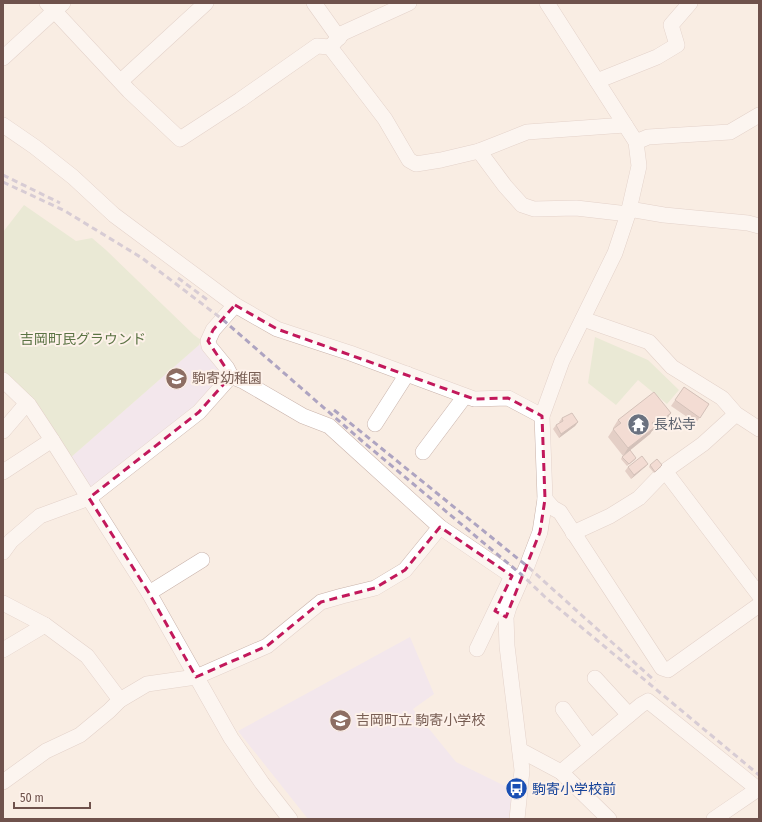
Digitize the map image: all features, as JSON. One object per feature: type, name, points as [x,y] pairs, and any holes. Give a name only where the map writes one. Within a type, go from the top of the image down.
[{"type":"street","points":[[121,81],[206,3]]},
{"type":"street","points":[[314,3],[335,43],[385,119],[409,160],[416,164],[479,151],[527,132],[625,125]]},
{"type":"street","points":[[477,649],[501,614],[509,607],[540,532],[545,499],[542,416],[562,361],[616,253],[629,211],[639,166],[636,142],[547,3]]},
{"type":"street","points":[[597,81],[657,57],[677,45],[671,25],[690,3]]},
{"type":"street","points":[[3,58],[55,6],[129,91],[180,139],[240,100],[317,46],[335,43],[343,33],[404,4]]},
{"type":"street","points":[[636,142],[648,137],[730,132],[759,115]]},
{"type":"street","points":[[3,125],[35,147],[73,177],[114,215],[235,305],[277,329],[350,353],[474,399],[508,398],[542,416]]},
{"type":"street","points":[[479,151],[505,186],[522,205],[534,209],[576,208],[629,211],[748,223],[759,226]]},
{"type":"street","points":[[235,305],[213,330],[208,341],[209,346],[227,368],[231,376],[243,381],[304,416],[329,426],[440,527],[512,576],[501,614],[507,646],[522,770],[517,819]]},
{"type":"street","points":[[582,319],[649,342],[672,368],[722,398],[736,414],[759,429]]},
{"type":"street","points":[[375,424],[407,374]]},
{"type":"street","points":[[3,552],[12,540],[40,516],[89,498],[199,412],[231,376]]},
{"type":"street","points":[[3,380],[27,403],[52,440],[149,593],[240,751],[262,783],[290,819]]},
{"type":"street","points":[[423,452],[465,396]]},
{"type":"street","points":[[3,431],[27,403]]},
{"type":"street","points":[[573,533],[610,516],[640,498],[666,471],[703,444],[736,414]]},
{"type":"street","points":[[3,472],[52,440]]},
{"type":"street","points":[[666,471],[759,596]]},
{"type":"street","points":[[545,499],[553,508],[560,512],[664,669],[668,670],[759,605]]},
{"type":"street","points":[[3,782],[46,751],[80,735],[120,700],[147,684],[196,677],[267,646],[321,602],[375,588],[405,570],[440,527]]},
{"type":"street","points":[[149,593],[202,560]]},
{"type":"street","points":[[3,603],[45,625],[87,656],[120,700]]},
{"type":"street","points":[[3,650],[45,625]]},
{"type":"street","points":[[595,678],[629,715]]},
{"type":"street","points":[[561,772],[648,701],[758,789],[714,819]]},
{"type":"street","points":[[563,709],[590,747]]},
{"type":"street","points":[[520,750],[561,772],[609,819]]},
{"type":"highlighted area","points":[[235,305],[277,329],[474,399],[508,398],[542,416],[545,499],[540,532],[506,617],[495,611],[512,576],[440,527],[405,570],[375,588],[321,602],[267,646],[196,677],[149,593],[89,498],[199,412],[231,376],[208,341],[213,330]]},
{"type":"shaded area","points":[[199,345],[206,348],[224,368],[223,378],[181,420],[93,489],[86,487],[70,458]]},
{"type":"shaded area","name":"吉岡町立 駒寄小学校","points":[[410,637],[434,694],[413,709],[456,762],[513,790],[509,819],[308,819],[238,731]]},
{"type":"green space","name":"吉岡町民グラウンド","points":[[24,205],[76,241],[92,238],[201,340],[199,345],[70,458],[35,404],[3,371],[3,232]]},
{"type":"green space","points":[[595,337],[648,360],[679,390],[667,404],[638,380],[616,405],[588,383]]},
{"type":"building","points":[[684,387],[709,404],[700,418],[675,400]]},
{"type":"building","name":"長松寺","points":[[654,392],[671,413],[656,425],[654,422],[652,423],[655,427],[628,448],[613,429],[621,423],[618,420]]},
{"type":"building","points":[[572,413],[578,422],[561,434],[556,425],[563,421],[562,418]]},
{"type":"building","points":[[630,450],[636,458],[629,464],[622,457]]},
{"type":"building","points":[[642,456],[648,464],[634,475],[628,467]]},
{"type":"building","points":[[657,459],[662,465],[655,472],[650,465]]},
{"type":"railway","points":[[3,175],[60,203]]},
{"type":"railway","points":[[3,182],[65,211],[142,258],[222,319],[362,441],[522,575],[545,597],[759,775]]},
{"type":"railway","points":[[178,278],[209,301]]},
{"type":"railway","points":[[334,410],[527,566],[655,681]]},
{"type":"place","name":"駒寄幼稚園","points":[[176,378]]},
{"type":"place","name":"長松寺","points":[[639,424]]},
{"type":"place","name":"吉岡町立 駒寄小学校","points":[[340,720]]},
{"type":"place","name":"駒寄小学校前","points":[[516,789]]}]
